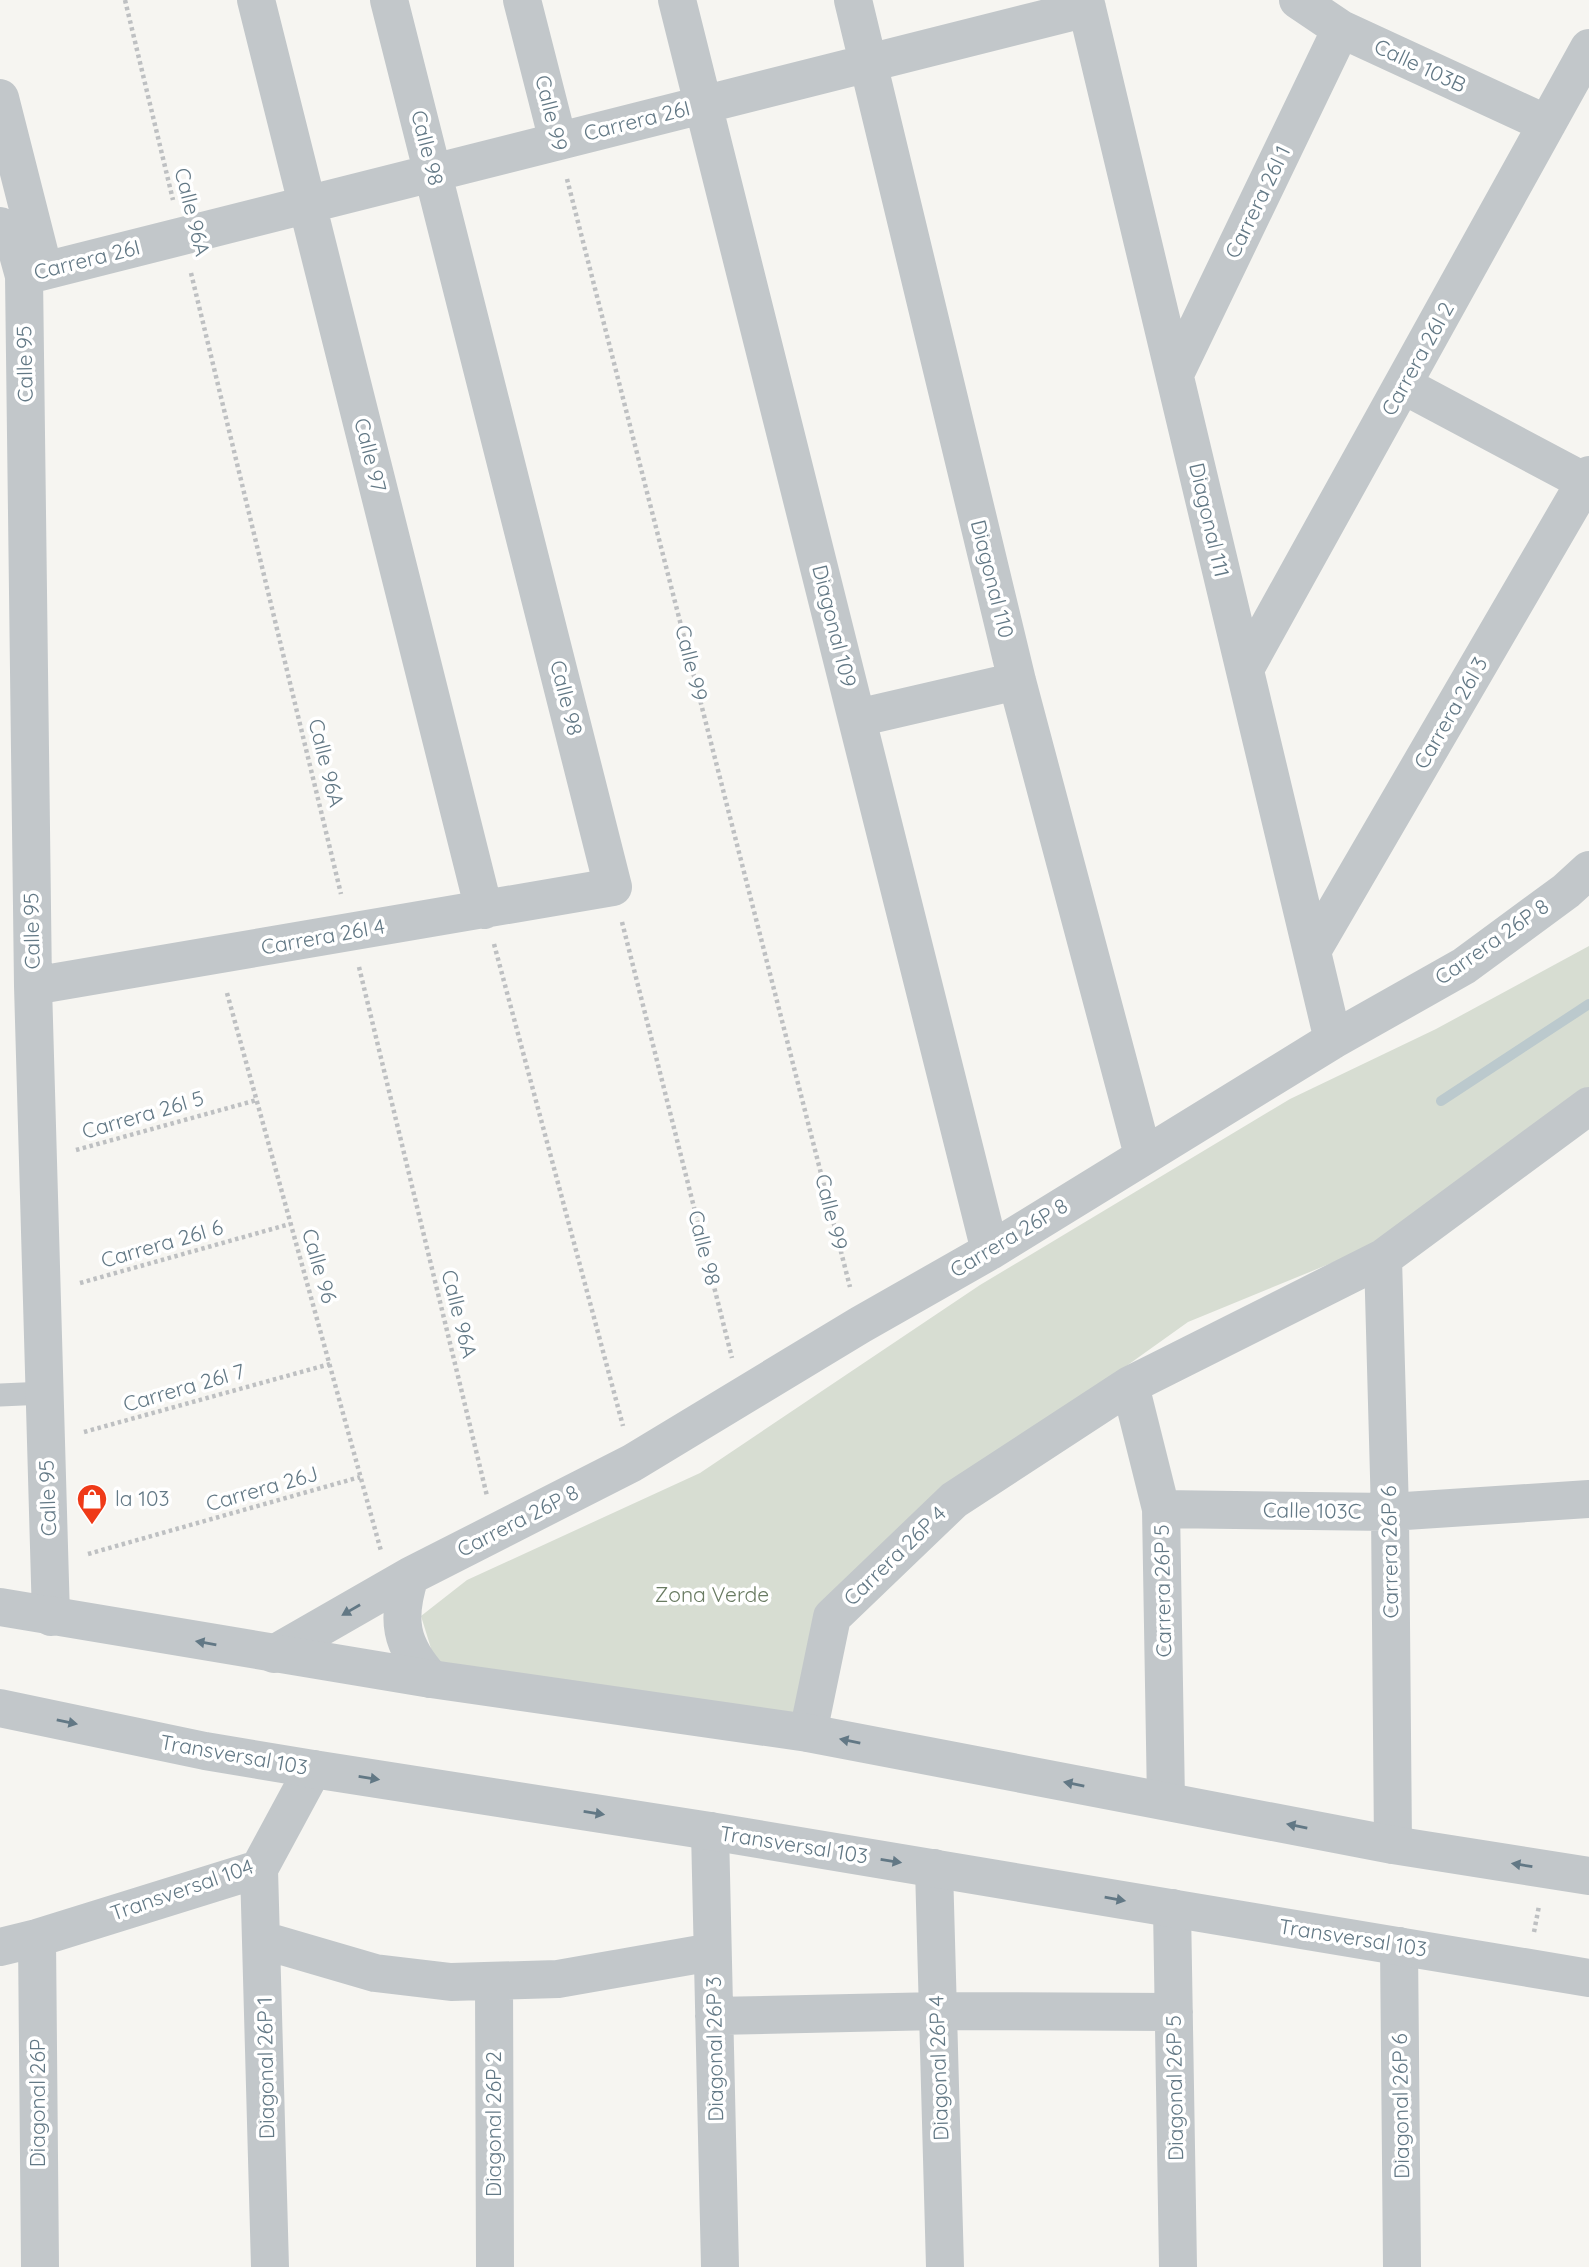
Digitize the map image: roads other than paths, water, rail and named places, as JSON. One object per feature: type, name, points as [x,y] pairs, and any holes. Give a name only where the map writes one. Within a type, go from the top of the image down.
[{"type":"street","name":"Calle 97","points":[[256,0],[484,909]]},
{"type":"street","name":"Calle 98","points":[[390,0],[613,887]]},
{"type":"street","name":"Calle 99","points":[[522,0],[558,141]]},
{"type":"street","name":"Diagonal 109","points":[[677,0],[990,1251]]},
{"type":"street","name":"Diagonal 110","points":[[853,0],[1017,681],[1143,1155]]},
{"type":"street","name":"Calle 103B","points":[[1298,0],[1341,29],[1547,124]]},
{"type":"street","name":"Carrera 26I","points":[[17,256],[182,236],[869,63],[1086,4]]},
{"type":"street","name":"Diagonal 111","points":[[1086,4],[1334,1040]]},
{"type":"street","name":"Carrera 26I 1","points":[[1175,374],[1341,29]]},
{"type":"street","name":"Carrera 26I 2","points":[[1245,669],[1589,48]]},
{"type":"street","name":"Calle 95","points":[[0,98],[17,256],[33,986],[51,1617]]},
{"type":"street","points":[[1403,385],[1588,480]]},
{"type":"street","name":"Carrera 26I 3","points":[[1312,951],[1588,480]]},
{"type":"street","points":[[857,718],[1017,681]]},
{"type":"street","name":"Carrera 26P 8","points":[[274,1654],[401,1581],[632,1462],[860,1325],[990,1251],[1334,1040],[1464,966],[1566,891],[1589,870]]},
{"type":"street","name":"Carrera 26I 4","points":[[33,986],[613,887]]},
{"type":"street","name":"Carrera 26P 4","points":[[808,1733],[832,1618],[954,1500],[1130,1385],[1382,1258],[1589,1106]]},
{"type":"street","name":"Carrera 26P 6","points":[[1382,1258],[1390,1512],[1393,1845]]},
{"type":"street","name":"Carrera 26P 5","points":[[1130,1385],[1161,1509],[1166,1801]]},
{"type":"street","name":"Calle 103C","points":[[1161,1509],[1390,1512],[1589,1499]]},
{"type":"street","points":[[401,1581],[401,1620],[405,1643],[416,1663],[431,1679]]},
{"type":"street","points":[[0,1607],[431,1679],[808,1733],[1393,1845],[1589,1876]]},
{"type":"street","name":"Transversal 103","points":[[0,1708],[205,1751],[710,1831],[1589,1978]]},
{"type":"street","name":"Transversal 104","points":[[0,1947],[259,1869],[313,1769]]},
{"type":"street","name":"Diagonal 26P 3","points":[[710,1831],[720,2267]]},
{"type":"street","name":"Diagonal 26P 4","points":[[934,1868],[945,2267]]},
{"type":"street","name":"Diagonal 26P 1","points":[[259,1869],[270,2267]]},
{"type":"street","name":"Diagonal 26P 5","points":[[1172,1908],[1178,2267]]},
{"type":"street","name":"Diagonal 26P","points":[[37,1938],[40,2267]]},
{"type":"street","points":[[262,1940],[375,1973],[451,1982],[558,1979],[712,1952]]},
{"type":"street","name":"Diagonal 26P 6","points":[[1399,1946],[1402,2267]]},
{"type":"street","name":"Diagonal 26P 2","points":[[494,1981],[495,2267]]},
{"type":"street","points":[[714,2016],[938,2011],[1174,2012]]},
{"type":"lane","points":[[0,1395],[45,1393]]},
{"type":"waterway","points":[[1441,1101],[1589,1004]]},
{"type":"place","name":"la 103","points":[[92,1526]]},
{"type":"park label","name":"Zona Verde","points":[[712,1595]]}]
